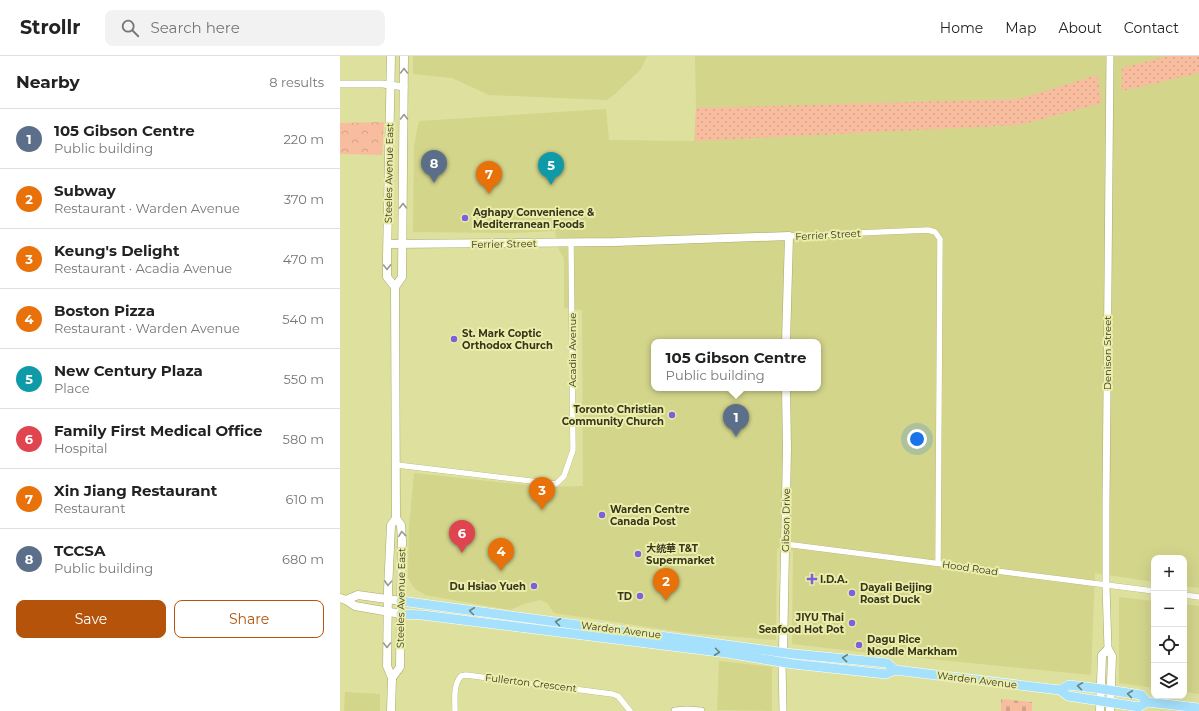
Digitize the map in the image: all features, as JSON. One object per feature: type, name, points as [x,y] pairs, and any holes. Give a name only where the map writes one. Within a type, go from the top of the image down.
[{"type":"main road","name":"Steeles Avenue East","points":[[391,56],[387,277],[395,287]]},
{"type":"main road","name":"Steeles Avenue East","points":[[391,711],[392,678],[387,666],[387,612],[391,525],[396,518],[397,465],[394,333],[395,287],[402,277],[404,56]]},
{"type":"main road","name":"Ferrier Street","points":[[388,244],[685,241],[788,236]]},
{"type":"main road","points":[[786,339],[788,236]]},
{"type":"main road","name":"Gibson Drive","points":[[783,656],[787,448],[786,391]]},
{"type":"main road","name":"Steeles Avenue East","points":[[392,678],[400,667],[402,541],[401,525],[396,518]]},
{"type":"main road","name":"Warden Avenue","points":[[343,599],[358,595],[685,638],[783,656],[793,664],[886,674],[895,670],[1060,690],[1068,696],[1101,701],[1110,707],[1139,707],[1147,702],[1199,708]]},
{"type":"main road","name":"Warden Avenue","points":[[343,599],[355,606],[401,614],[428,616],[678,647],[783,656]]},
{"type":"main road","points":[[678,647],[685,638]]},
{"type":"main road","name":"Denison Street","points":[[1100,711],[1101,701],[1106,690],[1112,656],[1108,649]]},
{"type":"main road","name":"Warden Avenue","points":[[1060,690],[1069,685],[1106,690],[1141,695],[1147,702]]},
{"type":"main road","name":"Denison Street","points":[[1106,690],[1110,707]]},
{"type":"street","name":"Denison Street","points":[[1108,649],[1106,586],[1110,56]]},
{"type":"street","points":[[340,84],[391,85],[404,87]]},
{"type":"street","name":"Ferrier Street","points":[[788,236],[928,230],[935,232],[940,239],[940,512],[938,563]]},
{"type":"street","name":"Acadia Avenue","points":[[397,465],[556,484],[564,476],[573,450],[571,243]]},
{"type":"street","name":"Hood Road","points":[[785,544],[1151,592]]},
{"type":"street","points":[[1187,595],[1199,597]]},
{"type":"street","points":[[783,656],[783,711]]},
{"type":"street","name":"Fullerton Crescent","points":[[454,711],[458,679],[461,676],[466,675],[612,694],[618,696],[630,711]]},
{"type":"street","points":[[675,711],[701,711]]},
{"type":"shaded area","points":[[413,56],[647,56],[641,69],[607,100],[489,95],[452,78],[413,74]]},
{"type":"shaded area","points":[[695,56],[1199,56],[1199,588],[1187,586],[1187,555],[1151,555],[1151,582],[1095,573],[1091,675],[792,644],[793,551],[777,548],[776,640],[688,633],[554,613],[547,603],[540,600],[524,604],[510,610],[425,595],[414,588],[408,578],[409,527],[414,473],[546,487],[583,486],[582,310],[564,308],[564,258],[559,250],[555,231],[513,233],[413,232],[414,145],[419,121],[606,109],[609,140],[694,141],[696,108]]},
{"type":"shaded area","points":[[1119,597],[1151,601],[1151,688],[1119,683]]},
{"type":"shaded area","points":[[1187,604],[1199,606],[1199,694],[1187,692]]},
{"type":"shaded area","points":[[719,661],[772,667],[772,711],[717,710]]},
{"type":"shaded area","points":[[345,692],[380,694],[380,711],[344,711]]},
{"type":"green space","points":[[1167,56],[1199,56],[1199,73],[1122,91],[1122,68]]},
{"type":"green space","points":[[1097,75],[1102,103],[1020,125],[695,141],[696,108],[1019,99]]},
{"type":"green space","points":[[384,122],[382,155],[340,154],[340,123]]},
{"type":"green space","points":[[1001,699],[1032,702],[1032,711],[1001,711]]},
{"type":"place","name":"TCCSA","points":[[434,183]]},
{"type":"place","name":"New Century Plaza","points":[[551,185]]},
{"type":"place","name":"Xin Jiang Restaurant","points":[[489,194]]},
{"type":"place","name":"Aghapy Convenience & Mediterranean Foods","points":[[465,218]]},
{"type":"place","name":"St. Mark Coptic Orthodox Church","points":[[454,339]]},
{"type":"place","name":"Toronto Christian Community Church","points":[[672,415]]},
{"type":"place","name":"105 Gibson Centre","points":[[736,437]]},
{"type":"place","name":"Keung's Delight","points":[[542,510]]},
{"type":"place","name":"Warden Centre Canada Post","points":[[602,515]]},
{"type":"place","name":"Family First Medical Office","points":[[462,553]]},
{"type":"place","name":"大統華 T&T Supermarket","points":[[638,554]]},
{"type":"place","name":"Boston Pizza","points":[[501,571]]},
{"type":"place","name":"I.D.A.","points":[[812,579]]},
{"type":"place","name":"Du Hsiao Yueh","points":[[534,586]]},
{"type":"place","name":"Dayali Beijing Roast Duck","points":[[852,593]]},
{"type":"place","name":"TD","points":[[640,596]]},
{"type":"place","name":"Subway","points":[[666,601]]},
{"type":"place","name":"JIYU Thai Seafood Hot Pot","points":[[852,623]]},
{"type":"place","name":"Dagu Rice Noodle Markham","points":[[859,645]]}]
